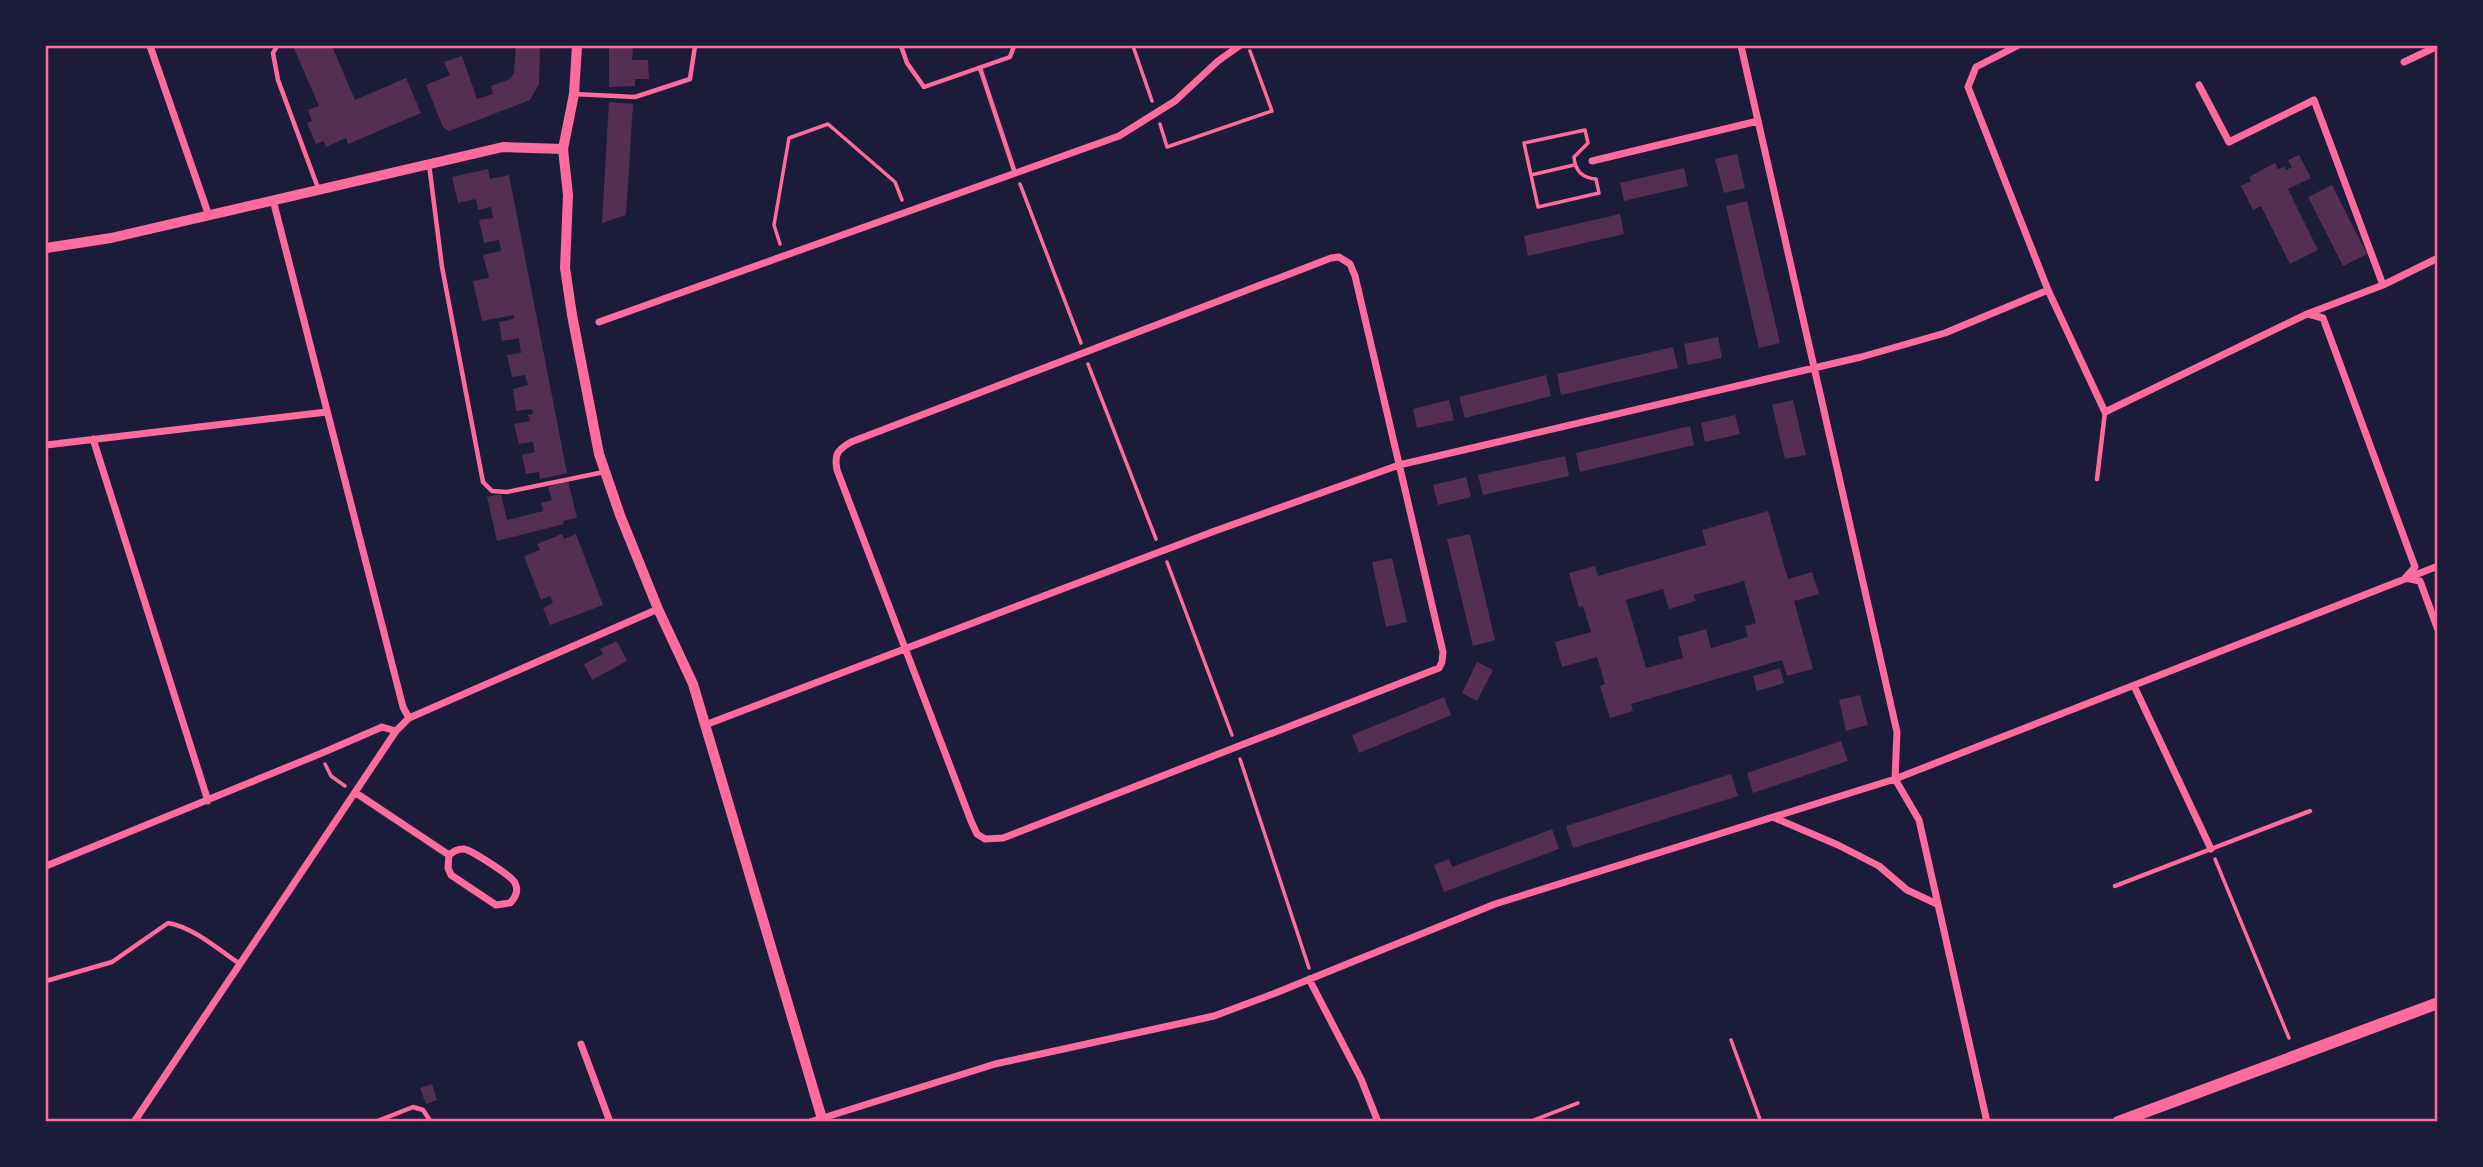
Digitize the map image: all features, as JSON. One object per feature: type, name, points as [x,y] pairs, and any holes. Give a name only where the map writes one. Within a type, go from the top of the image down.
[{"type":"main road","points":[[2118,1122],[2438,1003]]},
{"type":"street","points":[[150,46],[209,216]]},
{"type":"street","points":[[577,46],[574,94],[563,149],[568,195],[565,268],[572,316],[604,472],[658,609],[693,684],[818,1120],[995,1064],[1214,1016],[1495,904],[1895,779],[2438,566]]},
{"type":"street","points":[[598,322],[1119,136],[1156,114],[1239,46]]},
{"type":"street","points":[[1741,46],[1897,732],[1895,779],[1919,820],[1987,1122]]},
{"type":"street","points":[[2017,46],[1976,67],[1968,87],[2048,290],[2105,412],[2307,314],[2383,285],[2438,258]]},
{"type":"street","points":[[2404,62],[2438,46]]},
{"type":"street","points":[[2199,85],[2229,142],[2314,100],[2383,285]]},
{"type":"street","points":[[1592,161],[1758,121]]},
{"type":"street","points":[[46,247],[111,238],[503,147],[563,149]]},
{"type":"street","points":[[273,200],[408,718]]},
{"type":"street","points":[[1331,258],[1345,259],[1355,276],[1399,465],[1443,652],[1438,668],[1431,673],[1003,838],[985,839],[977,834],[971,821],[836,470],[834,458],[839,449],[851,442],[1331,258]]},
{"type":"street","points":[[705,725],[1161,551],[1399,465],[1861,357],[1945,332],[2048,290]]},
{"type":"street","points":[[2307,314],[2323,318],[2415,567],[2405,578]]},
{"type":"street","points":[[46,445],[327,412]]},
{"type":"street","points":[[93,439],[208,801]]},
{"type":"street","points":[[2405,578],[2420,581],[2438,630]]},
{"type":"street","points":[[134,1122],[396,731],[408,718],[658,609]]},
{"type":"street","points":[[2134,686],[2211,849]]},
{"type":"street","points":[[46,866],[382,727],[396,731]]},
{"type":"street","points":[[356,793],[449,855]]},
{"type":"street","points":[[1775,818],[1879,866],[1908,890],[1937,904]]},
{"type":"street","points":[[454,850],[468,850],[511,878],[516,889],[510,904],[496,905],[451,875],[448,868],[449,855],[454,850]]},
{"type":"street","points":[[1310,979],[1361,1079],[1378,1122]]},
{"type":"street","points":[[581,1044],[610,1122]]},
{"type":"lane","points":[[277,46],[273,53],[278,80],[318,189]]},
{"type":"lane","points":[[574,94],[635,97],[690,79],[695,46]]},
{"type":"lane","points":[[901,46],[906,63],[924,86],[1010,57],[1014,46]]},
{"type":"lane","points":[[979,67],[1015,173]]},
{"type":"lane","points":[[429,163],[442,267],[483,482],[492,491],[507,492],[604,472]]},
{"type":"lane","points":[[2097,479],[2105,412]]},
{"type":"lane","points":[[2115,886],[2309,811]]},
{"type":"lane","points":[[46,981],[112,962],[168,923],[188,930],[240,964]]},
{"type":"lane","points":[[375,1122],[413,1107],[423,1110],[430,1119]]},
{"type":"path","points":[[1132,46],[1167,147],[1272,111],[1248,46]]},
{"type":"path","points":[[783,255],[774,225],[789,138],[828,124],[895,182],[906,212]]},
{"type":"path","points":[[1585,130],[1588,144],[1574,157],[1574,165],[1586,178],[1596,179],[1600,193],[1538,207],[1524,143],[1585,130]]},
{"type":"path","points":[[1531,175],[1574,165]]},
{"type":"path","points":[[1015,173],[1237,748],[1310,979]]},
{"type":"path","points":[[322,753],[331,776],[356,793]]},
{"type":"path","points":[[2211,849],[2289,1038]]},
{"type":"path","points":[[1731,1040],[1761,1122]]},
{"type":"path","points":[[1528,1122],[1578,1103]]},
{"type":"building","points":[[293,46],[332,46],[355,100],[406,78],[421,113],[348,144],[346,138],[326,147],[324,141],[316,144],[307,123],[312,121],[308,110],[319,106]]},
{"type":"building","points":[[516,46],[540,46],[539,84],[530,100],[449,131],[443,127],[426,85],[450,75],[444,62],[462,56],[477,99],[493,94],[491,86],[510,79],[514,73]]},
{"type":"building","points":[[609,46],[633,46],[632,60],[648,60],[649,79],[635,79],[635,86],[609,87]]},
{"type":"building","points":[[609,102],[633,104],[626,215],[602,223]]},
{"type":"building","points":[[1737,154],[1745,188],[1724,193],[1715,159]]},
{"type":"building","points":[[2299,155],[2311,178],[2288,189],[2318,250],[2290,264],[2261,206],[2253,210],[2241,186],[2251,181],[2249,177],[2275,163],[2278,169],[2284,167],[2286,170],[2292,167],[2288,160]]},
{"type":"building","points":[[1684,168],[1688,186],[1624,201],[1620,183]]},
{"type":"building","points":[[488,169],[490,179],[509,175],[567,473],[540,479],[539,472],[526,474],[522,455],[535,452],[533,442],[519,444],[514,424],[530,421],[528,415],[533,414],[532,409],[516,411],[513,389],[528,385],[525,375],[512,377],[507,355],[521,353],[519,338],[502,341],[499,322],[513,319],[514,315],[482,321],[473,281],[489,278],[483,255],[501,251],[499,240],[484,243],[479,220],[493,218],[491,207],[478,210],[476,199],[458,203],[452,177]]},
{"type":"building","points":[[2332,185],[2367,254],[2343,266],[2308,197]]},
{"type":"building","points":[[1747,201],[1780,343],[1759,348],[1726,206]]},
{"type":"building","points":[[1620,214],[1624,234],[1528,256],[1524,236]]},
{"type":"building","points":[[1718,337],[1722,358],[1688,365],[1684,344]]},
{"type":"building","points":[[1673,347],[1678,368],[1561,395],[1557,374]]},
{"type":"building","points":[[1546,375],[1551,396],[1465,418],[1459,397]]},
{"type":"building","points":[[1449,400],[1454,420],[1417,428],[1413,409]]},
{"type":"building","points":[[1793,400],[1806,455],[1785,459],[1772,405]]},
{"type":"building","points":[[1735,415],[1740,434],[1705,442],[1701,423]]},
{"type":"building","points":[[1690,426],[1694,445],[1580,472],[1576,453]]},
{"type":"building","points":[[1565,456],[1569,476],[1483,495],[1478,475]]},
{"type":"building","points":[[1466,477],[1471,497],[1438,505],[1433,485]]},
{"type":"building","points":[[568,481],[577,518],[563,521],[564,524],[497,541],[487,497],[501,494],[507,520],[543,511],[541,503],[552,500],[548,487]]},
{"type":"building","points":[[1768,511],[1788,579],[1812,572],[1819,594],[1794,601],[1813,669],[1787,676],[1782,660],[1631,704],[1633,711],[1610,718],[1600,686],[1605,684],[1597,657],[1562,667],[1555,642],[1591,632],[1583,606],[1579,607],[1569,573],[1595,566],[1598,576],[1706,545],[1702,530]],"holes":[[[1744,581],[1756,623],[1745,626],[1748,637],[1711,648],[1706,629],[1678,637],[1683,658],[1646,668],[1626,600],[1663,589],[1669,609],[1696,601],[1694,595]]]},
{"type":"building","points":[[562,534],[564,539],[576,534],[603,605],[550,625],[543,608],[553,603],[550,596],[541,600],[524,556],[540,550],[537,544]]},
{"type":"building","points":[[1470,534],[1495,640],[1473,646],[1447,539]]},
{"type":"building","points":[[1392,558],[1407,622],[1386,627],[1372,562]]},
{"type":"building","points":[[617,641],[627,661],[592,680],[584,664],[603,654],[600,649]]},
{"type":"building","points":[[1477,662],[1493,670],[1477,701],[1462,693]]},
{"type":"building","points":[[1780,668],[1784,683],[1757,691],[1753,676]]},
{"type":"building","points":[[1860,695],[1868,725],[1846,731],[1839,700]]},
{"type":"building","points":[[1444,697],[1451,715],[1359,753],[1352,735]]},
{"type":"building","points":[[1841,741],[1848,761],[1753,793],[1747,773]]},
{"type":"building","points":[[1731,774],[1738,796],[1573,848],[1566,826]]},
{"type":"building","points":[[1552,829],[1559,849],[1444,892],[1434,865],[1449,859],[1452,867]]},
{"type":"building","points":[[432,1084],[437,1100],[426,1104],[420,1088]]}]
